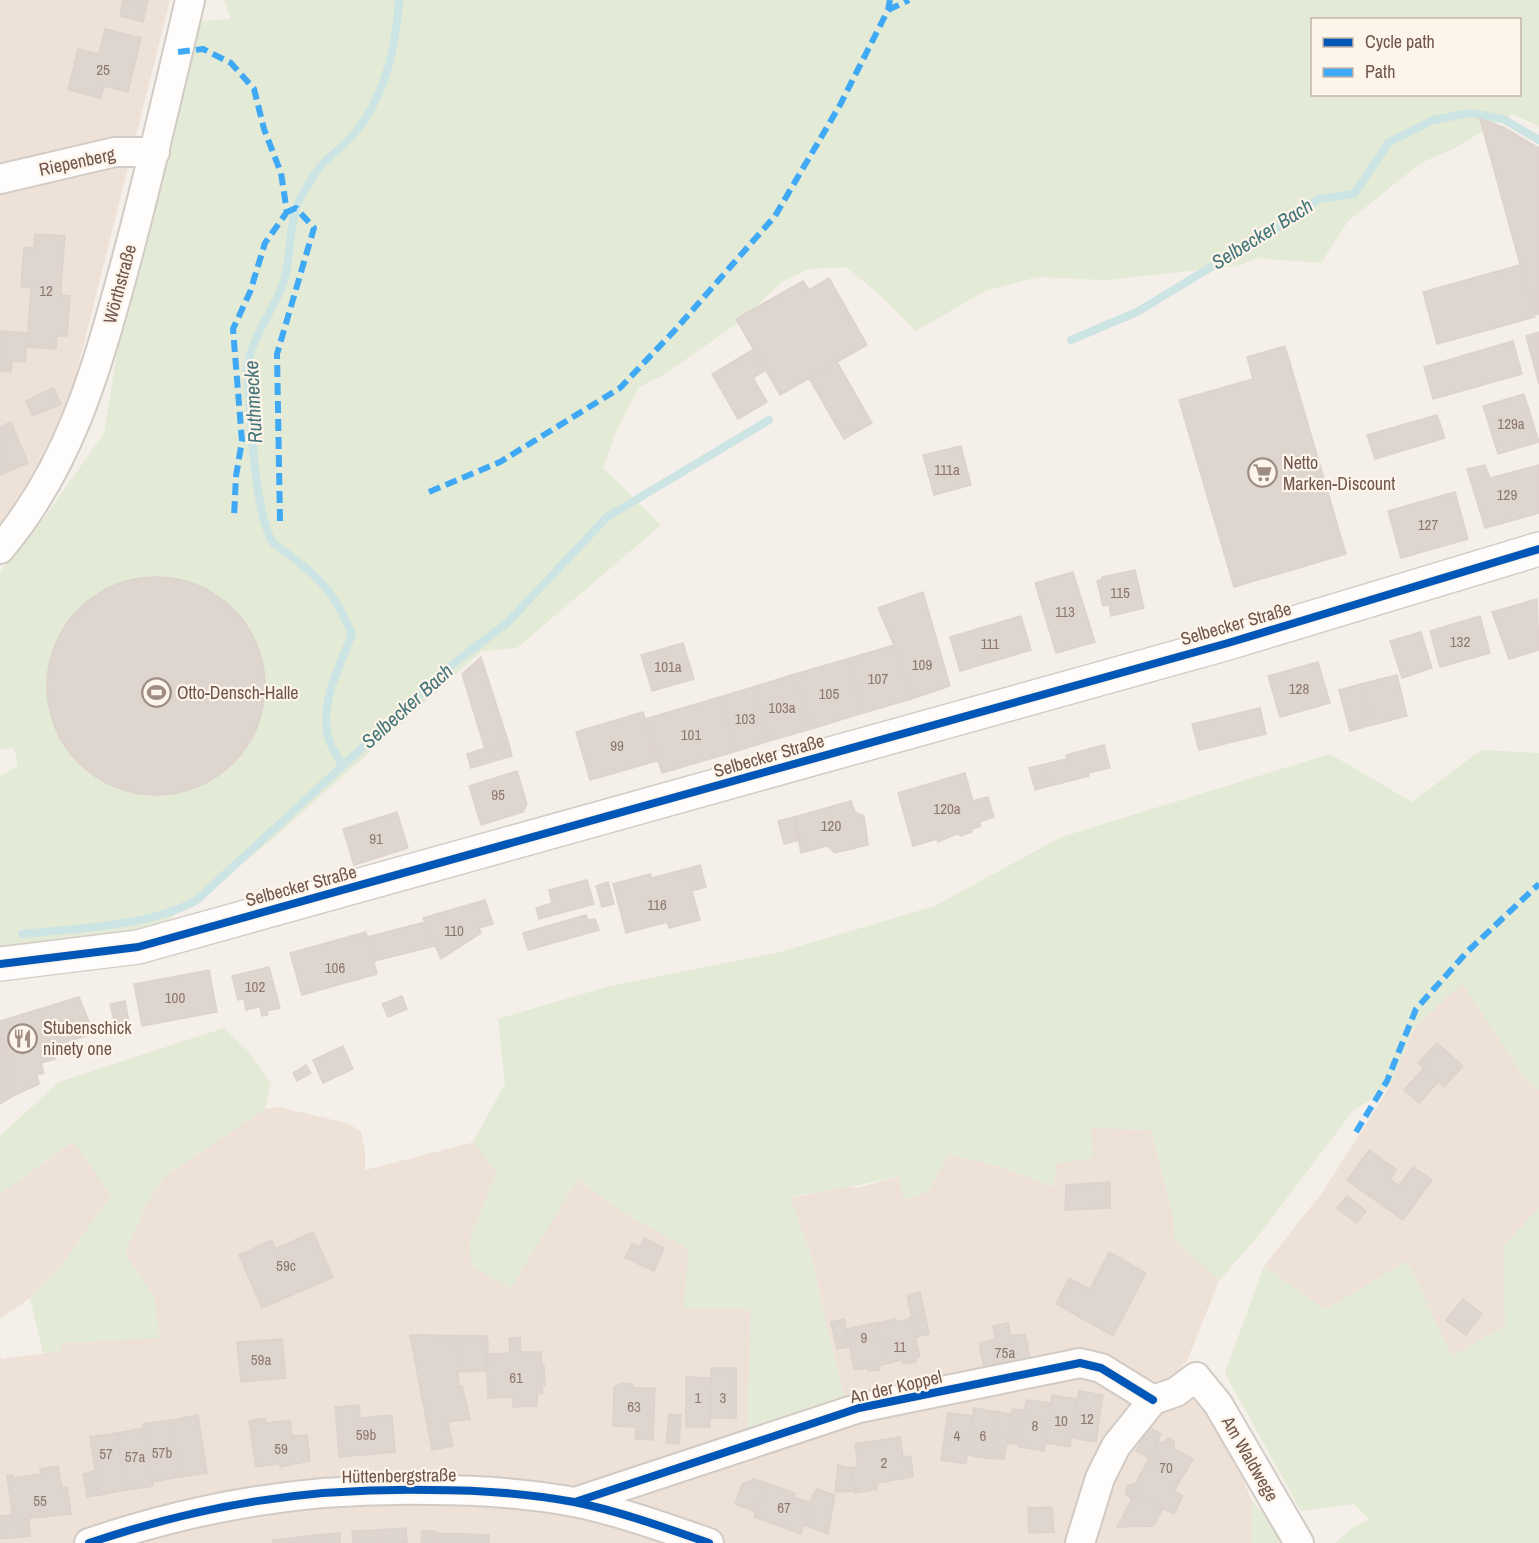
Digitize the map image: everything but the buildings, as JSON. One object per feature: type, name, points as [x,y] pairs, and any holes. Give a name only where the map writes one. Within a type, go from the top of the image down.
[{"type":"main road","name":"Selbecker Straße","points":[[0,964],[138,947],[1207,649],[1539,549]]},
{"type":"street","name":"Wörthstraße","points":[[0,549],[36,499],[77,424],[99,361],[155,152],[190,0]]},
{"type":"street","name":"Riepenberg","points":[[0,179],[115,152],[155,152]]},
{"type":"street","name":"An der Koppel","points":[[575,1502],[859,1408],[1080,1363],[1101,1368],[1153,1400]]},
{"type":"street","name":"Am Waldwege","points":[[1153,1400],[1176,1392],[1196,1377],[1218,1404],[1299,1543]]},
{"type":"street","points":[[1080,1543],[1100,1478],[1116,1446],[1153,1400]]},
{"type":"street","name":"Hüttenbergstraße","points":[[89,1543],[153,1521],[214,1507],[368,1489],[489,1491],[575,1502],[709,1543]]},
{"type":"shaded area","points":[[0,0],[170,0],[67,411],[53,444],[12,511],[0,525]]},
{"type":"shaded area","points":[[1462,982],[1523,1076],[1539,1090],[1539,1208],[1504,1245],[1505,1326],[1452,1356],[1407,1261],[1325,1310],[1264,1266],[1321,1194],[1360,1134],[1390,1086],[1414,1029]]},
{"type":"shaded area","points":[[278,1107],[346,1123],[361,1131],[365,1151],[365,1170],[479,1141],[497,1173],[469,1240],[511,1288],[577,1179],[627,1215],[690,1249],[751,1309],[747,1438],[845,1402],[809,1249],[790,1198],[848,1186],[858,1188],[899,1176],[904,1199],[928,1192],[949,1154],[999,1166],[1053,1187],[1056,1164],[1091,1128],[1151,1130],[1173,1213],[1175,1239],[1219,1281],[1187,1361],[1172,1378],[1190,1398],[1199,1401],[1221,1428],[1252,1501],[1251,1543],[0,1543],[0,1355],[2,1359],[61,1351],[60,1343],[96,1341],[154,1296],[125,1254],[147,1203],[165,1176],[265,1109]]},
{"type":"shaded area","points":[[74,1141],[111,1195],[60,1268],[30,1298],[0,1319],[0,1194]]},
{"type":"green space","points":[[224,0],[1539,0],[1539,126],[1512,114],[1453,149],[1421,163],[1348,221],[1321,263],[1259,258],[1237,266],[1104,280],[1038,277],[985,291],[916,331],[881,296],[846,267],[809,269],[781,282],[742,320],[662,376],[639,387],[616,432],[603,468],[661,525],[517,648],[482,651],[274,838],[157,929],[0,955],[0,776],[18,766],[14,748],[0,750],[0,572],[39,525],[104,433],[124,312],[199,21],[231,19]]},
{"type":"green space","points":[[1481,750],[1539,753],[1539,1090],[1523,1076],[1462,983],[1414,1029],[1390,1086],[1352,1112],[1259,1235],[1219,1281],[1174,1239],[1173,1213],[1151,1130],[1091,1128],[1093,1158],[1056,1164],[1054,1187],[999,1166],[949,1154],[928,1192],[904,1199],[898,1176],[790,1197],[809,1249],[845,1402],[747,1439],[751,1309],[683,1309],[689,1249],[627,1215],[578,1179],[511,1288],[472,1267],[469,1240],[497,1173],[473,1142],[505,1084],[498,1019],[606,987],[780,952],[935,906],[1061,837],[1330,754],[1412,802]]},
{"type":"green space","points":[[224,1028],[249,1052],[271,1084],[265,1109],[165,1176],[147,1203],[125,1254],[154,1296],[160,1338],[61,1343],[62,1351],[43,1353],[30,1298],[60,1268],[111,1195],[73,1141],[0,1194],[0,1136],[59,1082]]},
{"type":"green space","points":[[1539,1208],[1539,1543],[1335,1543],[1352,1528],[1369,1519],[1354,1504],[1301,1511],[1225,1373],[1264,1266],[1325,1310],[1407,1261],[1452,1356],[1505,1326],[1504,1245]]},
{"type":"green space","points":[[1252,1501],[1289,1543],[1251,1543]]},
{"type":"waterway","name":"Ruthmecke","points":[[343,766],[329,740],[326,713],[332,686],[352,634],[329,592],[311,572],[273,543],[266,528],[257,485],[247,369],[256,338],[281,289],[299,201],[319,168],[363,122],[381,90],[392,55],[399,0]]},
{"type":"waterway","name":"Selbecker Bach","points":[[1071,340],[1137,312],[1299,214],[1318,199],[1354,194],[1389,142],[1433,120],[1471,113],[1503,119],[1539,140]]},
{"type":"waterway","name":"Selbecker Bach","points":[[22,934],[135,921],[178,909],[197,900],[453,664],[507,623],[607,517],[769,420]]},
{"type":"marked path","points":[[429,492],[500,462],[620,388],[675,330],[775,216],[840,105],[888,10],[890,0]]},
{"type":"marked path","points":[[888,10],[909,0]]},
{"type":"marked path","points":[[178,52],[203,49],[231,63],[254,89],[264,129],[281,173],[287,212],[265,243],[250,292],[233,329],[242,441],[236,476],[234,517]]},
{"type":"marked path","points":[[280,521],[277,354],[314,228],[296,208],[287,212]]},
{"type":"marked path","points":[[1356,1132],[1387,1081],[1416,1009],[1468,951],[1539,884]]},
{"type":"cycle path","points":[[0,964],[138,947],[1228,643],[1539,549]]},
{"type":"cycle path","points":[[575,1502],[859,1408],[1080,1363],[1101,1368],[1153,1400]]},
{"type":"cycle path","points":[[89,1543],[174,1518],[257,1501],[384,1490],[466,1491],[538,1496],[574,1502],[625,1515],[709,1543]]},
{"type":"place","name":"Netto Marken-Discount","points":[[1262,473]]},
{"type":"place","name":"Otto-Densch-Halle","points":[[156,693]]},
{"type":"place","name":"Stubenschick ninety one","points":[[22,1038]]}]
